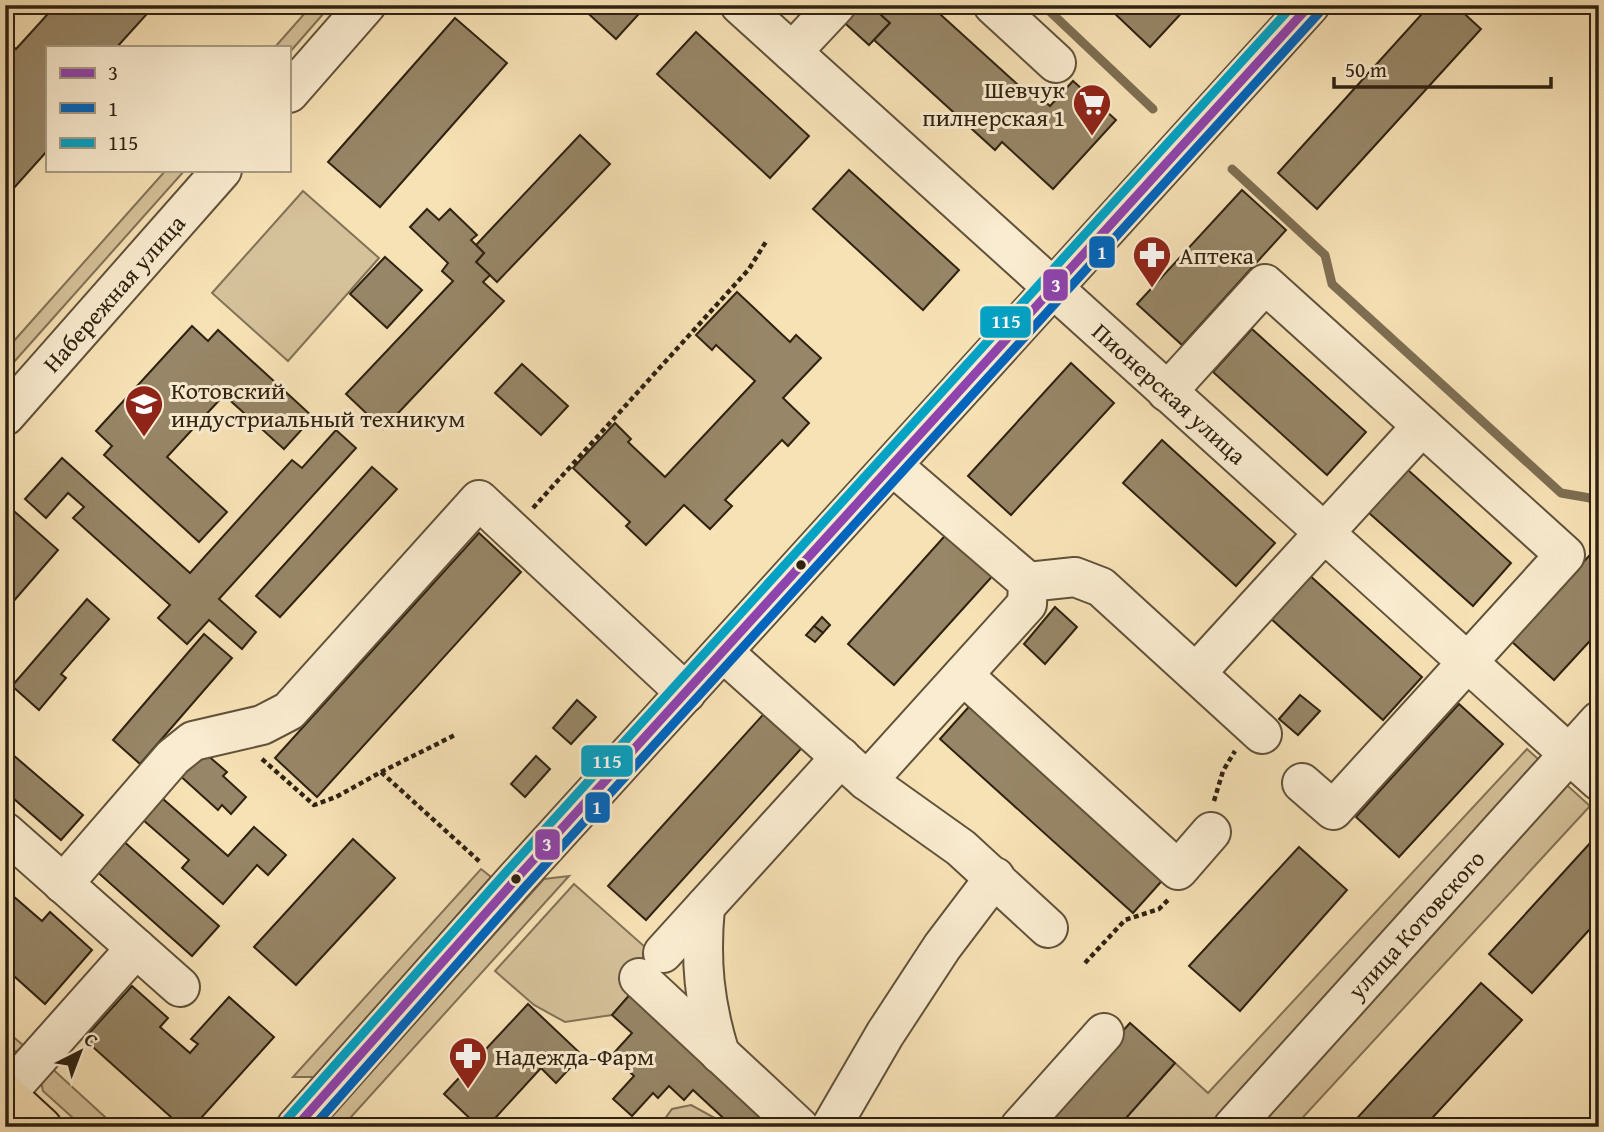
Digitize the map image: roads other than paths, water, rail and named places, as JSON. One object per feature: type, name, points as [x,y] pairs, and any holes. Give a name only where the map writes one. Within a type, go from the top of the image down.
[{"type":"main road","points":[[6,1093],[42,1127]]},
{"type":"street","points":[[290,92],[366,5]]},
{"type":"street","name":"Пионерская улица","points":[[740,5],[1599,781]]},
{"type":"street","points":[[792,52],[836,5]]},
{"type":"street","points":[[993,5],[1056,63]]},
{"type":"street","points":[[296,1127],[1310,5]]},
{"type":"street","name":"Набережная улица","points":[[5,416],[220,172]]},
{"type":"street","points":[[1167,392],[1265,284],[1565,555],[1333,810],[1302,783]]},
{"type":"street","points":[[1196,673],[1422,426]]},
{"type":"street","points":[[893,466],[1028,582],[1075,577],[1101,587],[1262,734]]},
{"type":"street","points":[[63,884],[173,757],[193,741],[262,725],[289,711],[480,500],[686,693]]},
{"type":"street","points":[[799,1127],[720,1054],[651,965],[705,907],[854,769],[963,675],[1027,604],[1028,582]]},
{"type":"street","points":[[723,652],[854,769],[961,848],[1048,928]]},
{"type":"street","points":[[963,675],[1178,870],[1206,837]]},
{"type":"street","name":"улица Котовского","points":[[1248,1121],[1599,721]]},
{"type":"street","points":[[5,832],[180,987]]},
{"type":"street","points":[[831,1127],[885,1034],[935,958],[995,877]]},
{"type":"street","points":[[705,907],[701,947],[704,982],[709,1021],[720,1054]]},
{"type":"street","points":[[6,1093],[136,948]]},
{"type":"street","points":[[1020,1127],[1104,1033]]},
{"type":"waterway","points":[[1043,5],[1153,109]]},
{"type":"waterway","points":[[1232,169],[1325,255],[1332,284],[1561,493],[1590,498],[1599,506]]},
{"type":"place","name":"Шевчук пилнерская 1","points":[[1092,137]]},
{"type":"place","name":"Аптека","points":[[1152,289]]},
{"type":"place","name":"Котовский индустриальный техникум","points":[[144,438]]},
{"type":"place","name":"Надежда-Фарм","points":[[468,1090]]}]
